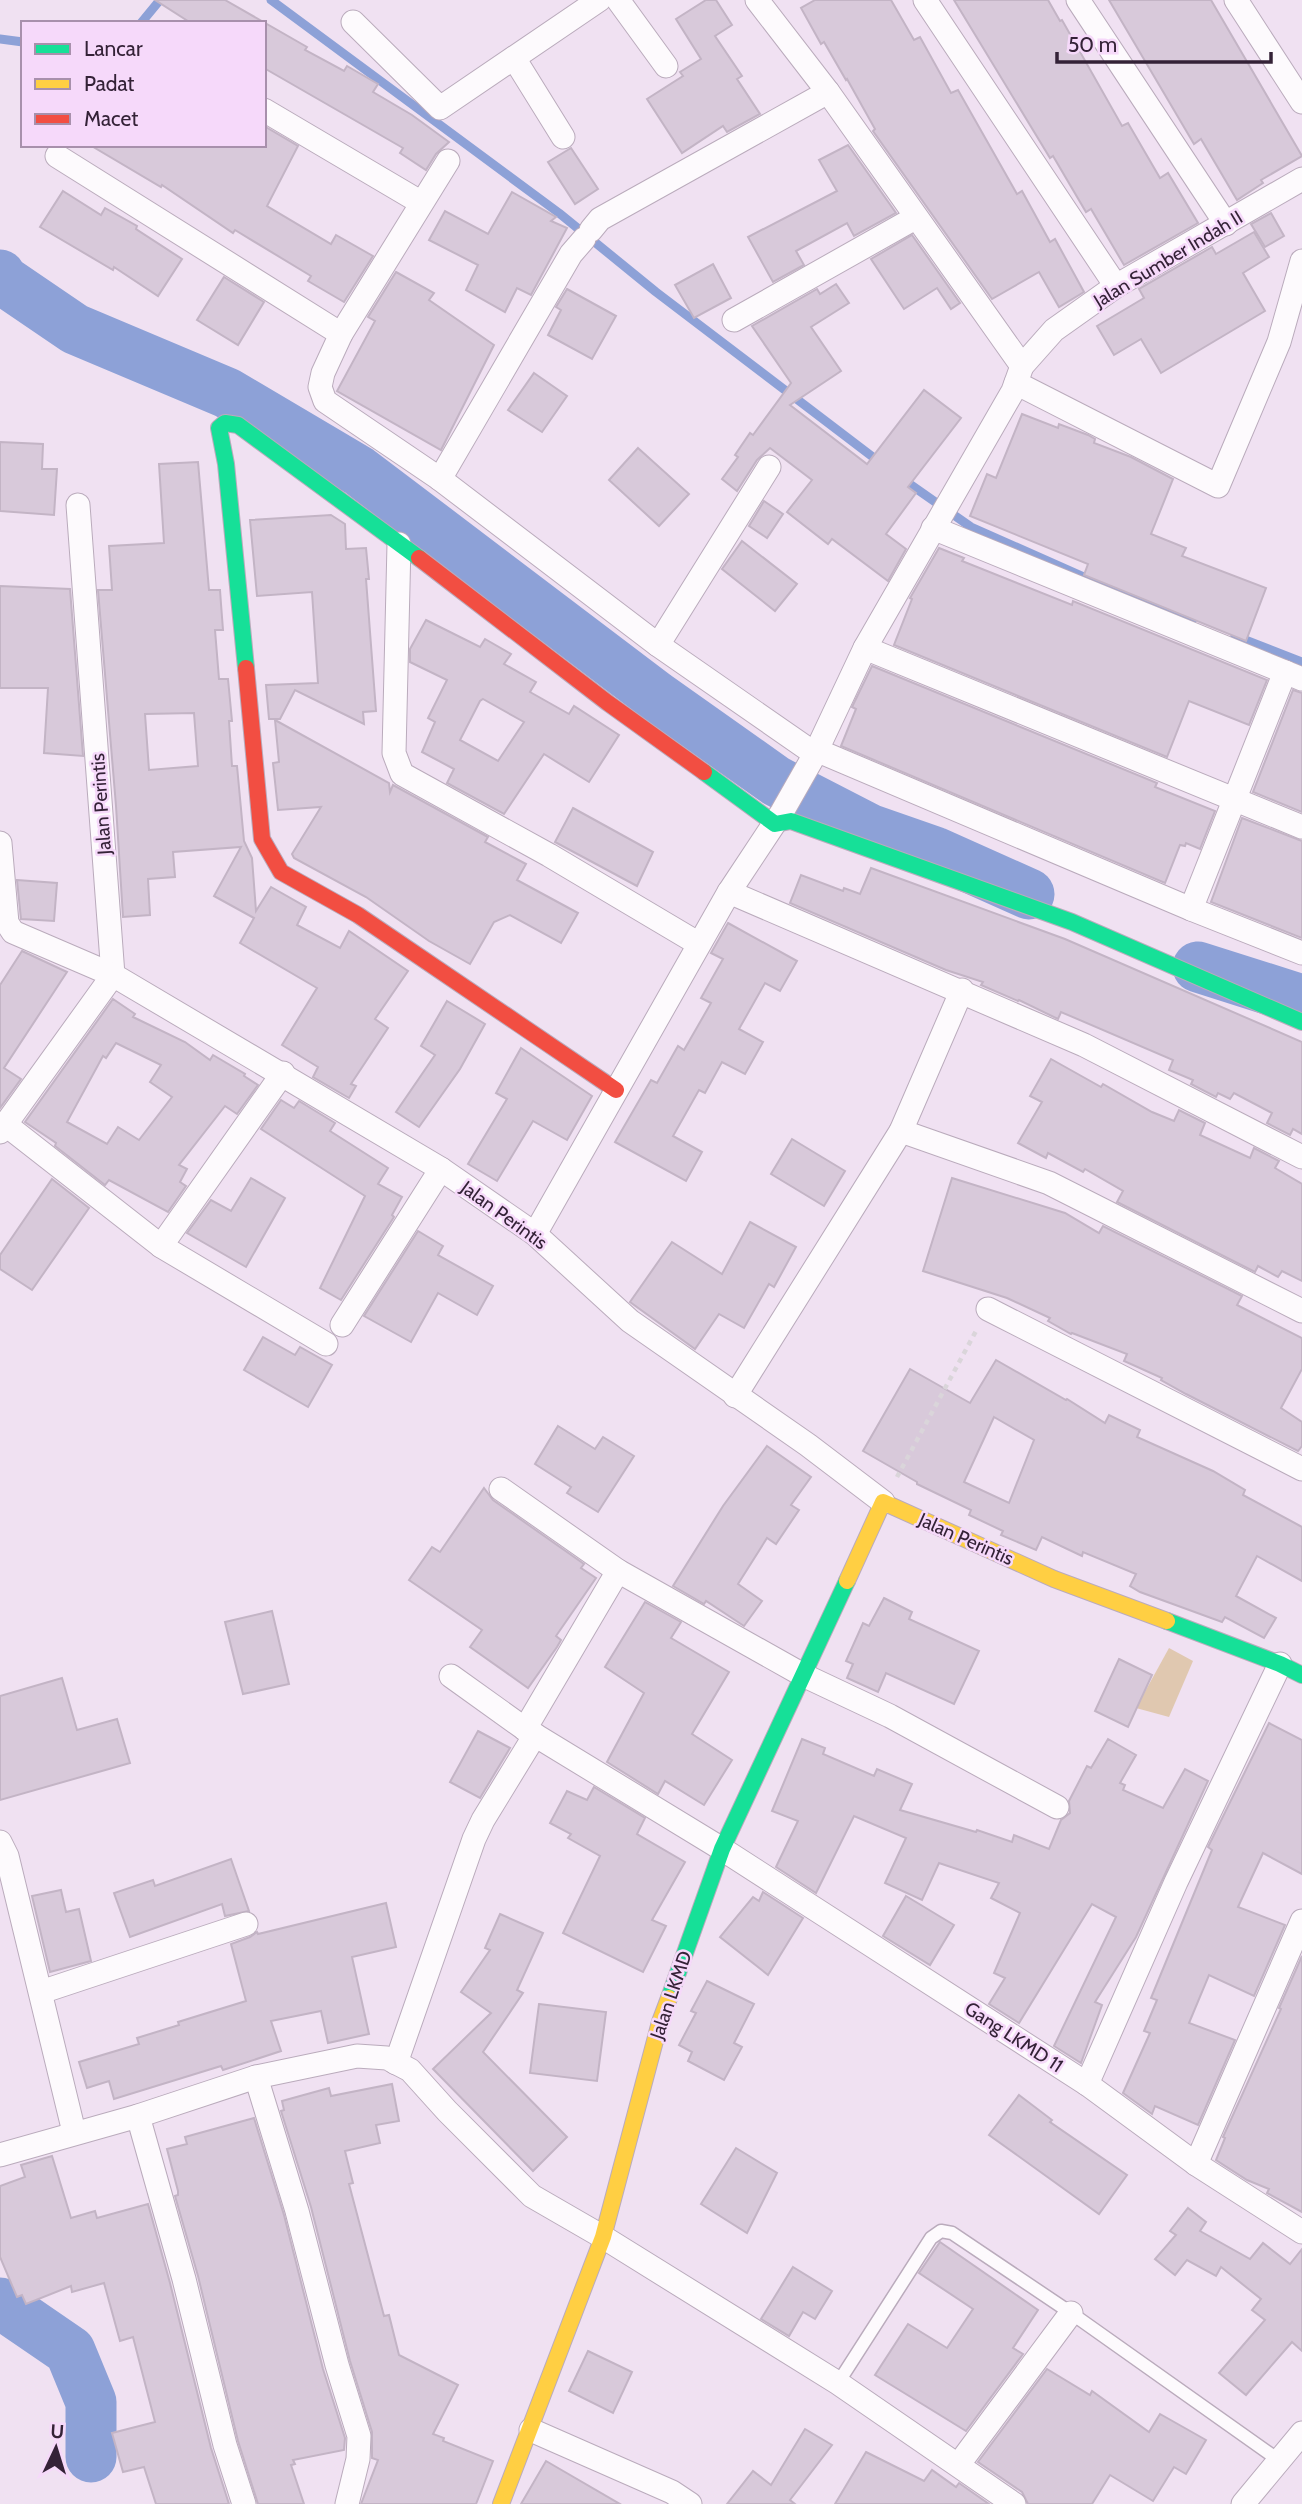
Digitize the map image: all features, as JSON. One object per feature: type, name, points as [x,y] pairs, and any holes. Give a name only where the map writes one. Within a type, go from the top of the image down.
[{"type":"street","points":[[353,22],[440,108],[599,0]]},
{"type":"street","points":[[618,0],[666,66]]},
{"type":"street","points":[[757,0],[828,92],[1019,374],[1218,486],[1279,342],[1302,261]]},
{"type":"street","points":[[925,0],[1116,286]]},
{"type":"street","points":[[1078,0],[1226,224]]},
{"type":"street","points":[[1236,0],[1302,102]]},
{"type":"street","points":[[514,58],[563,137]]},
{"type":"street","points":[[440,479],[571,254],[600,219],[828,92]]},
{"type":"street","points":[[266,111],[421,202]]},
{"type":"street","points":[[57,156],[341,334]]},
{"type":"street","points":[[448,160],[341,334],[323,373],[320,387],[325,401],[440,479],[658,645],[815,754],[1302,953]]},
{"type":"street","name":"Jalan Sumber Indah II","points":[[535,1234],[729,892],[779,818],[815,754],[865,648],[1019,374],[1054,330],[1116,286],[1302,179]]},
{"type":"street","points":[[734,320],[915,218]]},
{"type":"street","points":[[616,1090],[358,915],[281,872],[262,839],[226,464],[219,428],[225,423],[238,425],[356,510],[608,704],[783,821],[791,821],[865,846],[1072,922],[1302,1022]]},
{"type":"street","points":[[658,645],[769,467]]},
{"type":"street","name":"Jalan Perintis","points":[[78,505],[113,975],[441,1168],[535,1234],[630,1321],[808,1445],[883,1502],[1054,1579],[1302,1675]]},
{"type":"street","points":[[933,528],[1294,675],[1233,799],[1191,909]]},
{"type":"street","points":[[398,544],[394,753],[402,774],[549,855],[699,944]]},
{"type":"street","points":[[865,648],[1302,827]]},
{"type":"street","points":[[0,843],[4,923],[13,932],[113,975],[3,1128],[161,1245],[326,1344]]},
{"type":"street","points":[[729,892],[962,990],[1084,1045],[1302,1157]]},
{"type":"street","points":[[735,1396],[901,1131],[962,990]]},
{"type":"street","points":[[161,1245],[283,1073]]},
{"type":"street","points":[[901,1131],[1049,1183],[1302,1311]]},
{"type":"street","points":[[342,1325],[441,1168]]},
{"type":"street","points":[[988,1309],[1302,1469]]},
{"type":"street","points":[[501,1489],[618,1571],[803,1675],[890,1716],[1057,1807]]},
{"type":"street","name":"Jalan LKMD","points":[[501,2504],[603,2237],[660,2022],[722,1849],[883,1502]]},
{"type":"street","points":[[396,2063],[474,1839],[618,1571]]},
{"type":"street","points":[[1087,2084],[1176,1882],[1279,1664]]},
{"type":"street","name":"Gang LKMD 11","points":[[451,1676],[530,1732],[722,1849],[1087,2084],[1196,2164],[1302,2232]]},
{"type":"street","points":[[0,1842],[8,1856],[74,2132]]},
{"type":"street","points":[[1196,2164],[1302,1921]]},
{"type":"street","points":[[41,1992],[246,1924]]},
{"type":"street","points":[[0,2155],[138,2116],[256,2077],[357,2056],[387,2058],[410,2070],[532,2196],[838,2383],[1014,2504]]},
{"type":"street","points":[[256,2077],[297,2211],[337,2365],[359,2436],[358,2459],[347,2504]]},
{"type":"street","points":[[138,2116],[184,2279],[225,2445],[244,2504]]},
{"type":"street","points":[[959,2464],[1071,2313]]},
{"type":"street","points":[[531,2430],[677,2500]]},
{"type":"street","points":[[1243,2504],[1302,2433]]},
{"type":"lane","points":[[838,2383],[930,2238],[941,2231],[952,2233],[1071,2313],[1280,2461]]},
{"type":"path","points":[[883,1502],[988,1309]]},
{"type":"shaded area","points":[[1169,1648],[1193,1661],[1169,1717],[1136,1708]]},
{"type":"building","points":[[155,0],[225,0],[262,21],[188,21]]},
{"type":"building","points":[[706,0],[716,0],[732,25],[715,36],[742,76],[737,79],[760,114],[727,132],[723,126],[682,153],[647,99],[683,76],[680,72],[701,59],[676,19]]},
{"type":"building","points":[[815,0],[891,0],[914,40],[920,37],[951,93],[958,90],[1017,194],[1022,191],[1050,242],[1055,239],[1084,292],[1059,307],[1039,272],[992,299],[873,131],[875,129],[847,79],[824,42],[821,44],[801,8]]},
{"type":"building","points":[[954,0],[1048,0],[1122,126],[1128,123],[1160,178],[1168,173],[1198,223],[1124,265],[1091,209],[1086,212],[1053,156],[1050,158]]},
{"type":"building","points":[[1109,0],[1211,0],[1302,156],[1261,180],[1263,183],[1237,200],[1201,139],[1194,144]]},
{"type":"building","points":[[266,24],[307,47],[305,50],[344,71],[347,66],[378,84],[373,92],[412,115],[449,142],[436,154],[426,170],[400,153],[403,148],[266,69]]},
{"type":"building","points":[[266,127],[298,146],[267,206],[331,244],[336,235],[373,256],[344,302],[308,281],[311,276],[235,230],[233,233],[162,185],[161,187],[93,147],[266,147]]},
{"type":"building","points":[[848,145],[896,213],[854,236],[847,223],[796,251],[804,265],[773,282],[748,237],[837,191],[819,160]]},
{"type":"building","points":[[571,148],[598,189],[575,204],[548,162]]},
{"type":"building","points":[[63,191],[101,215],[105,208],[137,226],[136,229],[182,259],[158,296],[114,267],[113,270],[40,227]]},
{"type":"building","points":[[512,192],[556,217],[551,221],[567,228],[531,295],[517,288],[505,312],[466,290],[478,265],[429,240],[445,211],[488,234]]},
{"type":"building","points":[[1271,213],[1284,236],[1265,247],[1251,224]]},
{"type":"building","points":[[1254,232],[1269,257],[1243,273],[1265,311],[1161,373],[1141,339],[1114,355],[1097,326],[1144,298],[1139,289],[1212,247],[1216,254]]},
{"type":"building","points":[[912,235],[960,303],[951,309],[937,288],[904,309],[871,259]]},
{"type":"building","points":[[713,264],[731,298],[694,318],[675,285]]},
{"type":"building","points":[[396,272],[434,293],[429,300],[494,345],[441,450],[337,391],[375,321],[368,317]]},
{"type":"building","points":[[224,277],[264,302],[238,345],[197,320]]},
{"type":"building","points":[[836,284],[849,303],[811,327],[841,371],[790,405],[867,464],[924,390],[961,418],[908,487],[916,493],[886,534],[906,549],[888,581],[832,539],[828,544],[787,512],[812,480],[770,448],[757,460],[737,491],[722,479],[738,457],[735,455],[750,433],[753,435],[791,383],[752,326],[817,289],[820,294]]},
{"type":"building","points":[[567,289],[616,316],[592,359],[548,335],[561,310],[556,307]]},
{"type":"building","points":[[534,373],[567,396],[542,432],[508,410]]},
{"type":"building","points":[[1022,414],[1058,428],[1059,424],[1088,435],[1095,439],[1094,443],[1131,457],[1173,479],[1151,534],[1186,548],[1182,556],[1266,588],[1246,641],[1084,575],[1088,564],[970,516],[987,474],[996,478]]},
{"type":"building","points":[[0,442],[43,444],[42,469],[57,469],[54,515],[0,511]]},
{"type":"building","points":[[638,448],[689,494],[659,526],[609,480]]},
{"type":"building","points":[[198,462],[209,590],[220,590],[223,630],[215,630],[219,679],[228,679],[232,766],[237,766],[244,841],[252,858],[256,911],[271,887],[306,907],[297,925],[340,948],[349,931],[408,971],[375,1019],[388,1028],[351,1084],[356,1086],[349,1098],[313,1077],[318,1067],[282,1045],[317,988],[240,943],[254,918],[214,896],[241,847],[173,852],[175,877],[148,879],[150,915],[123,917],[98,590],[112,590],[109,546],[164,543],[159,464]],"holes":[[[194,713],[198,766],[149,770],[145,714]]]},
{"type":"building","points":[[764,501],[783,514],[767,538],[749,526]]},
{"type":"building","points":[[331,515],[345,524],[346,549],[366,548],[376,711],[363,712],[364,724],[295,690],[280,719],[269,719],[266,685],[318,683],[312,592],[257,596],[250,520]]},
{"type":"building","points":[[742,541],[797,584],[775,611],[722,569]]},
{"type":"building","points":[[939,548],[964,558],[962,561],[1072,605],[1073,601],[1267,680],[1249,725],[1189,701],[1167,757],[894,645],[912,599],[910,598]]},
{"type":"building","points":[[0,586],[70,589],[83,756],[44,753],[48,688],[0,688]]},
{"type":"building","points":[[426,620],[480,647],[485,639],[511,654],[504,664],[536,682],[530,692],[569,714],[574,706],[619,735],[589,782],[544,754],[504,814],[447,783],[454,769],[422,752],[435,722],[428,718],[447,680],[410,662],[410,649]],"holes":[[[483,699],[524,722],[498,761],[460,740]]]},
{"type":"building","points":[[872,666],[1157,783],[1155,787],[1215,811],[1200,849],[1186,843],[1185,846],[1180,845],[1165,883],[841,746],[856,709],[852,707]]},
{"type":"building","points":[[1293,690],[1302,693],[1302,812],[1253,792]]},
{"type":"building","points":[[275,720],[389,783],[390,792],[393,785],[488,837],[485,842],[526,864],[517,880],[578,913],[561,943],[510,915],[494,922],[470,964],[429,941],[366,897],[294,858],[292,854],[321,807],[278,810],[273,763],[279,762]]},
{"type":"building","points":[[573,808],[653,852],[637,886],[555,842]]},
{"type":"building","points":[[1242,818],[1302,841],[1302,938],[1211,902]]},
{"type":"building","points":[[871,868],[1065,939],[1302,1042],[1302,1134],[1293,1129],[1290,1135],[1267,1123],[1272,1113],[1234,1093],[1230,1099],[1218,1093],[1216,1097],[1191,1084],[1193,1080],[1169,1070],[1173,1060],[1061,1012],[1058,1019],[981,985],[983,982],[946,970],[790,903],[801,875],[843,891],[844,888],[860,894]]},
{"type":"building","points":[[17,880],[57,883],[54,921],[21,919]]},
{"type":"building","points":[[728,923],[797,961],[780,991],[765,983],[739,1029],[763,1042],[745,1074],[722,1062],[705,1093],[699,1090],[673,1136],[702,1152],[686,1181],[615,1142],[651,1080],[657,1083],[678,1046],[684,1050],[711,1003],[701,998],[723,959],[711,953]]},
{"type":"building","points":[[22,951],[67,972],[4,1068],[21,1079],[0,1108],[0,985]]},
{"type":"building","points":[[113,999],[135,1014],[133,1017],[185,1042],[210,1060],[213,1055],[258,1085],[237,1114],[225,1106],[179,1165],[187,1169],[180,1182],[186,1186],[168,1212],[109,1180],[105,1185],[55,1146],[56,1143],[25,1122]],"holes":[[[116,1043],[161,1065],[150,1082],[172,1097],[139,1140],[118,1127],[107,1144],[67,1122],[103,1056],[106,1058]]]},
{"type":"building","points":[[447,1001],[485,1024],[460,1069],[419,1127],[396,1112],[435,1055],[421,1046]]},
{"type":"building","points":[[521,1048],[592,1096],[567,1140],[533,1121],[497,1181],[468,1164],[507,1099],[496,1093]]},
{"type":"building","points":[[1051,1059],[1101,1087],[1103,1084],[1152,1112],[1174,1121],[1179,1110],[1205,1123],[1200,1135],[1250,1158],[1254,1148],[1279,1161],[1275,1168],[1302,1184],[1302,1281],[1282,1271],[1278,1277],[1258,1266],[1255,1272],[1117,1202],[1123,1191],[1085,1169],[1083,1172],[1048,1153],[1046,1158],[1018,1143],[1042,1102],[1030,1096]]},
{"type":"building","points":[[281,1100],[294,1108],[299,1101],[335,1123],[330,1131],[388,1168],[378,1184],[402,1197],[392,1215],[394,1217],[341,1300],[320,1288],[365,1196],[261,1129]]},
{"type":"building","points":[[792,1139],[845,1171],[824,1206],[771,1174]]},
{"type":"building","points":[[251,1178],[285,1198],[246,1267],[187,1233],[211,1200],[231,1211]]},
{"type":"building","points":[[952,1178],[1065,1213],[1099,1233],[1103,1226],[1242,1296],[1237,1305],[1302,1338],[1302,1369],[1281,1408],[1302,1422],[1302,1446],[1298,1451],[1186,1394],[1161,1380],[1162,1378],[1124,1361],[1127,1354],[1071,1334],[1048,1321],[1050,1318],[1007,1298],[923,1271]]},
{"type":"building","points":[[52,1179],[89,1208],[32,1290],[0,1269],[0,1255]]},
{"type":"building","points":[[750,1222],[796,1247],[774,1287],[769,1284],[744,1328],[719,1314],[695,1349],[630,1302],[672,1242],[722,1274]]},
{"type":"building","points":[[418,1231],[443,1246],[438,1255],[493,1286],[477,1315],[438,1293],[411,1342],[364,1316]]},
{"type":"building","points":[[263,1337],[295,1355],[300,1347],[332,1365],[308,1407],[244,1370]]},
{"type":"building","points":[[996,1360],[1105,1423],[1109,1415],[1140,1430],[1137,1437],[1213,1471],[1245,1490],[1243,1495],[1302,1527],[1302,1581],[1257,1556],[1236,1596],[1276,1618],[1264,1638],[1225,1617],[1222,1622],[1140,1592],[1130,1586],[1136,1574],[1083,1552],[1082,1556],[1042,1537],[1036,1550],[1001,1535],[1003,1531],[969,1515],[971,1510],[917,1484],[863,1451],[910,1369],[970,1403]],"holes":[[[994,1417],[1034,1440],[1009,1503],[964,1482]]]},
{"type":"building","points":[[558,1426],[595,1449],[603,1437],[634,1456],[598,1512],[567,1493],[571,1487],[535,1464]]},
{"type":"building","points":[[767,1446],[811,1477],[791,1505],[799,1510],[776,1544],[767,1538],[738,1584],[762,1601],[744,1626],[706,1601],[704,1604],[673,1586],[723,1506]]},
{"type":"building","points":[[484,1488],[493,1500],[584,1564],[581,1568],[596,1578],[556,1636],[561,1640],[528,1688],[470,1647],[482,1630],[409,1580],[432,1547],[440,1552]]},
{"type":"building","points":[[884,1598],[912,1612],[909,1619],[979,1651],[954,1704],[886,1673],[878,1692],[847,1678],[853,1664],[846,1661],[863,1623],[869,1626]]},
{"type":"building","points":[[645,1602],[681,1622],[671,1638],[729,1672],[692,1734],[732,1760],[704,1805],[665,1781],[658,1794],[607,1762],[644,1693],[605,1667]]},
{"type":"building","points":[[272,1611],[289,1684],[243,1694],[225,1622]]},
{"type":"building","points":[[1119,1659],[1152,1675],[1128,1727],[1095,1711]]},
{"type":"building","points":[[62,1678],[77,1730],[117,1719],[130,1763],[0,1800],[0,1696]]},
{"type":"building","points":[[1269,1723],[1302,1740],[1302,1874],[1263,1853],[1238,1907],[1285,1925],[1254,1996],[1209,1975],[1189,2023],[1235,2040],[1198,2125],[1155,2106],[1152,2114],[1123,2093],[1150,2033],[1144,2031],[1157,2000],[1151,1998],[1212,1850],[1208,1847]]},
{"type":"building","points":[[478,1731],[510,1748],[480,1798],[450,1782]]},
{"type":"building","points":[[802,1739],[825,1748],[823,1754],[874,1776],[877,1769],[912,1784],[900,1810],[1012,1842],[1014,1835],[1049,1849],[1061,1820],[1070,1813],[1069,1801],[1087,1766],[1091,1768],[1108,1739],[1136,1755],[1120,1783],[1125,1785],[1123,1790],[1163,1808],[1185,1769],[1208,1781],[1136,1937],[1095,2002],[1102,2005],[1081,2063],[1054,2046],[1116,1917],[1092,1904],[1019,2023],[989,2004],[1005,1978],[994,1973],[1020,1913],[991,1898],[999,1883],[939,1863],[922,1900],[885,1883],[906,1838],[854,1816],[816,1893],[776,1867],[798,1821],[772,1811]]},
{"type":"building","points":[[594,1787],[645,1818],[637,1834],[685,1862],[652,1920],[666,1926],[643,1972],[563,1933],[600,1856],[568,1838],[571,1834],[550,1823],[567,1791],[587,1800]]},
{"type":"building","points":[[231,1859],[249,1911],[225,1916],[222,1904],[130,1937],[114,1893],[153,1880],[155,1886]]},
{"type":"building","points":[[61,1890],[66,1912],[79,1909],[91,1961],[50,1972],[32,1896]]},
{"type":"building","points":[[763,1892],[803,1918],[768,1975],[720,1937],[753,1897],[759,1901]]},
{"type":"building","points":[[906,1896],[954,1925],[930,1965],[883,1936]]},
{"type":"building","points":[[386,1903],[396,1947],[352,1957],[369,2034],[328,2043],[321,2011],[271,2021],[281,2051],[223,2070],[221,2066],[114,2099],[109,2081],[87,2088],[79,2062],[139,2044],[137,2038],[246,2001],[231,1944],[257,1932],[258,1934]]},
{"type":"building","points":[[500,1914],[543,1933],[517,1990],[523,1993],[483,2052],[567,2137],[533,2171],[433,2069],[491,2013],[461,1992],[490,1950],[485,1948]]},
{"type":"building","points":[[1302,1956],[1302,2212],[1267,2193],[1269,2189],[1247,2180],[1216,2160],[1225,2138],[1223,2137]]},
{"type":"building","points":[[707,1981],[754,2004],[734,2043],[742,2047],[724,2080],[688,2061],[692,2052],[679,2045],[696,2013],[691,2011]]},
{"type":"building","points":[[539,2004],[606,2012],[597,2081],[530,2073]]},
{"type":"building","points":[[392,2084],[399,2121],[376,2125],[380,2143],[345,2151],[353,2183],[349,2184],[384,2316],[389,2315],[399,2355],[458,2385],[433,2434],[444,2438],[443,2441],[493,2461],[476,2504],[361,2504],[378,2460],[372,2458],[372,2432],[350,2361],[311,2207],[281,2111],[284,2110],[282,2101],[329,2088],[331,2096]]},
{"type":"building","points":[[1019,2095],[1052,2120],[1050,2122],[1127,2175],[1099,2214],[989,2135]]},
{"type":"building","points":[[254,2118],[284,2215],[323,2369],[345,2438],[344,2450],[293,2460],[295,2464],[291,2465],[304,2504],[258,2504],[238,2441],[198,2276],[175,2196],[178,2191],[167,2149],[187,2144],[185,2137]]},
{"type":"building","points":[[736,2148],[777,2173],[747,2233],[701,2204]]},
{"type":"building","points":[[52,2156],[71,2218],[95,2211],[97,2218],[148,2204],[211,2448],[229,2504],[156,2504],[144,2467],[123,2472],[112,2433],[155,2422],[133,2337],[120,2341],[104,2283],[72,2292],[71,2286],[26,2304],[22,2295],[17,2297],[0,2257],[0,2186],[25,2177],[21,2165]]},
{"type":"building","points":[[1188,2208],[1206,2222],[1200,2231],[1250,2259],[1263,2243],[1290,2264],[1302,2249],[1302,2351],[1292,2342],[1246,2395],[1219,2373],[1265,2320],[1252,2310],[1261,2299],[1221,2267],[1216,2276],[1187,2260],[1175,2275],[1155,2259],[1176,2235],[1170,2231]]},
{"type":"building","points":[[940,2242],[1038,2310],[1013,2348],[1023,2354],[966,2431],[875,2375],[908,2324],[947,2348],[973,2309],[919,2273]]},
{"type":"building","points":[[793,2267],[832,2291],[815,2319],[803,2312],[789,2336],[761,2319]]},
{"type":"building","points":[[588,2351],[632,2372],[613,2413],[569,2391]]},
{"type":"building","points":[[1047,2369],[1090,2395],[1092,2391],[1149,2432],[1160,2414],[1206,2440],[1186,2474],[1174,2467],[1153,2501],[1110,2475],[1092,2504],[1028,2504],[1022,2492],[978,2462]]},
{"type":"building","points":[[805,2429],[832,2445],[790,2500],[795,2504],[727,2504],[753,2471],[771,2485]]},
{"type":"building","points":[[866,2452],[924,2481],[932,2470],[956,2487],[959,2483],[989,2504],[835,2504]]},
{"type":"building","points":[[546,2461],[620,2504],[521,2504]]},
{"type":"waterway","points":[[143,21],[160,0]]},
{"type":"waterway","points":[[271,0],[559,213],[656,292],[882,464]]},
{"type":"waterway","points":[[0,39],[21,42]]},
{"type":"waterway","points":[[0,275],[3,280],[75,329],[227,393],[359,471],[656,696],[776,781],[869,829],[935,852],[1029,894]]},
{"type":"waterway","points":[[901,478],[971,527],[1084,577],[1193,619]]},
{"type":"waterway","points":[[1235,636],[1302,662]]},
{"type":"waterway","points":[[1198,967],[1302,1000]]},
{"type":"waterway","points":[[0,2303],[70,2351],[91,2402],[91,2457]]},
{"type":"traffic: fast","points":[[246,668],[226,464],[219,428],[225,423],[238,425],[419,558]]},
{"type":"traffic: fast","points":[[704,772],[775,824],[791,821],[1072,922],[1302,1022]]},
{"type":"traffic: fast","points":[[669,1998],[722,1849],[847,1581]]},
{"type":"traffic: fast","points":[[1167,1621],[1302,1675]]},
{"type":"traffic: slow","points":[[847,1581],[883,1502],[1054,1579],[1167,1621]]},
{"type":"traffic: slow","points":[[501,2504],[603,2237],[660,2022],[669,1998]]},
{"type":"traffic: jam","points":[[419,558],[608,703],[704,772]]},
{"type":"traffic: jam","points":[[246,668],[262,839],[281,872],[358,915],[616,1090]]}]
